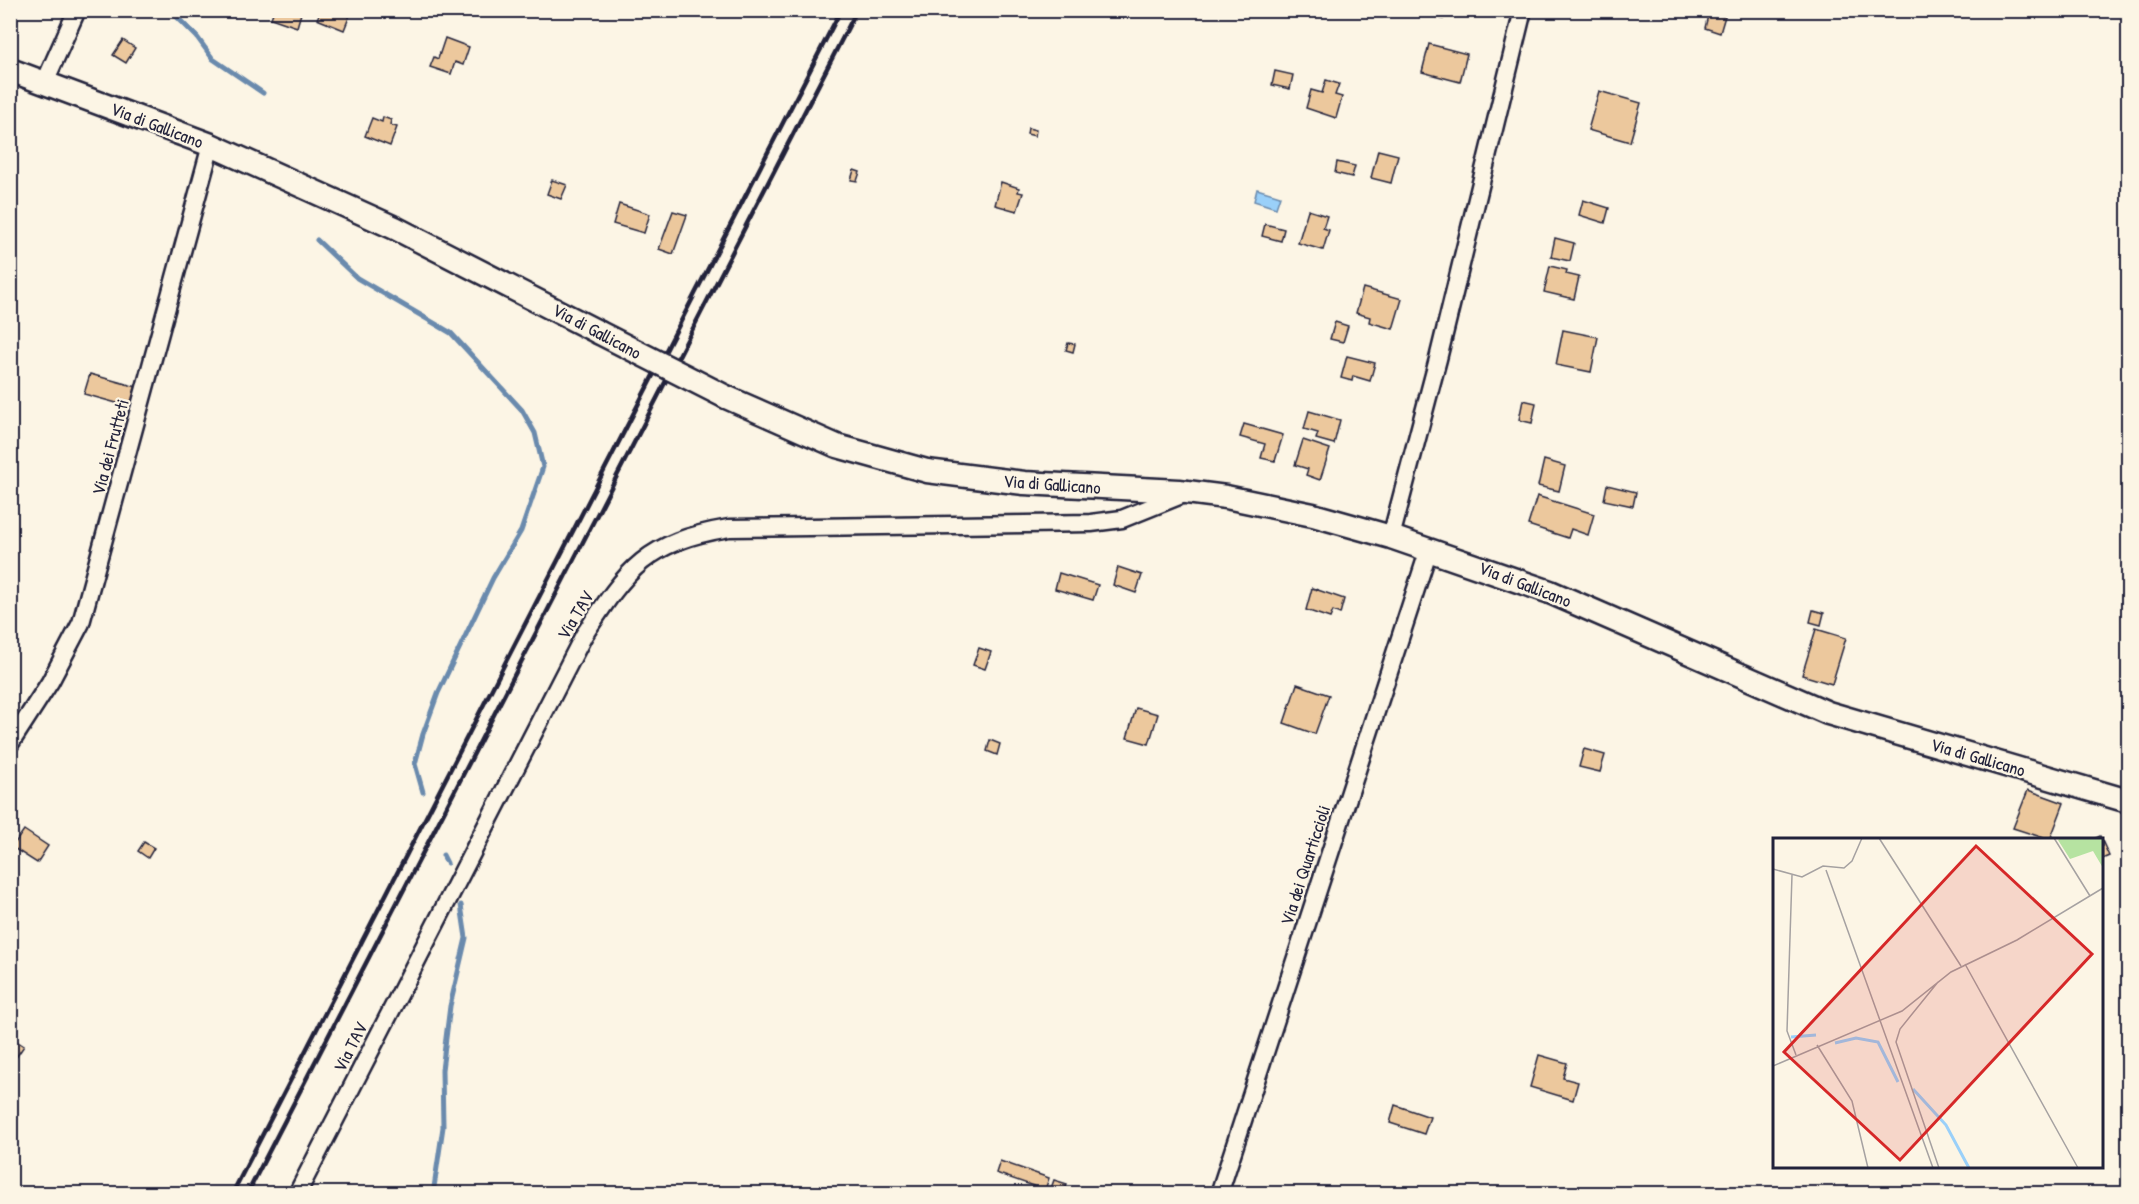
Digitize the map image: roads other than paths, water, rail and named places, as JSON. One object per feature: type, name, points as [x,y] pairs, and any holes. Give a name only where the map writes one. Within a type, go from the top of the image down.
[{"type":"street","points":[[44,84],[77,10]]},
{"type":"street","points":[[1390,537],[1438,359],[1523,10]]},
{"type":"street","name":"Via di Gallicano","points":[[10,70],[211,145],[395,228],[726,397],[837,446],[927,471],[1024,483],[1187,492],[1281,508],[1390,537],[1550,592],[1828,713],[2128,801]]},
{"type":"street","name":"Via dei Frutteti","points":[[10,744],[51,682],[81,623],[211,145]]},
{"type":"street","name":"Via TAV","points":[[297,1194],[584,634],[618,584],[644,559],[665,545],[691,535],[729,528],[1101,522],[1131,516],[1187,492]]},
{"type":"street","name":"Via dei Quarticcioli","points":[[1220,1194],[1429,549]]},
{"type":"water","points":[[1257,189],[1280,196],[1276,208],[1254,201]]},
{"type":"waterway","points":[[170,10],[197,37],[213,59],[263,93]]},
{"type":"waterway","points":[[317,240],[357,278],[451,333],[522,410],[535,433],[543,467],[521,531],[493,578],[438,693],[415,764],[423,792]]},
{"type":"waterway","points":[[443,855],[447,863]]},
{"type":"waterway","points":[[433,1194],[443,1127],[442,1070],[450,1006],[466,938],[461,905]]},
{"type":"railway","points":[[232,1194],[841,10]]},
{"type":"railway","points":[[247,1194],[857,10]]}]
